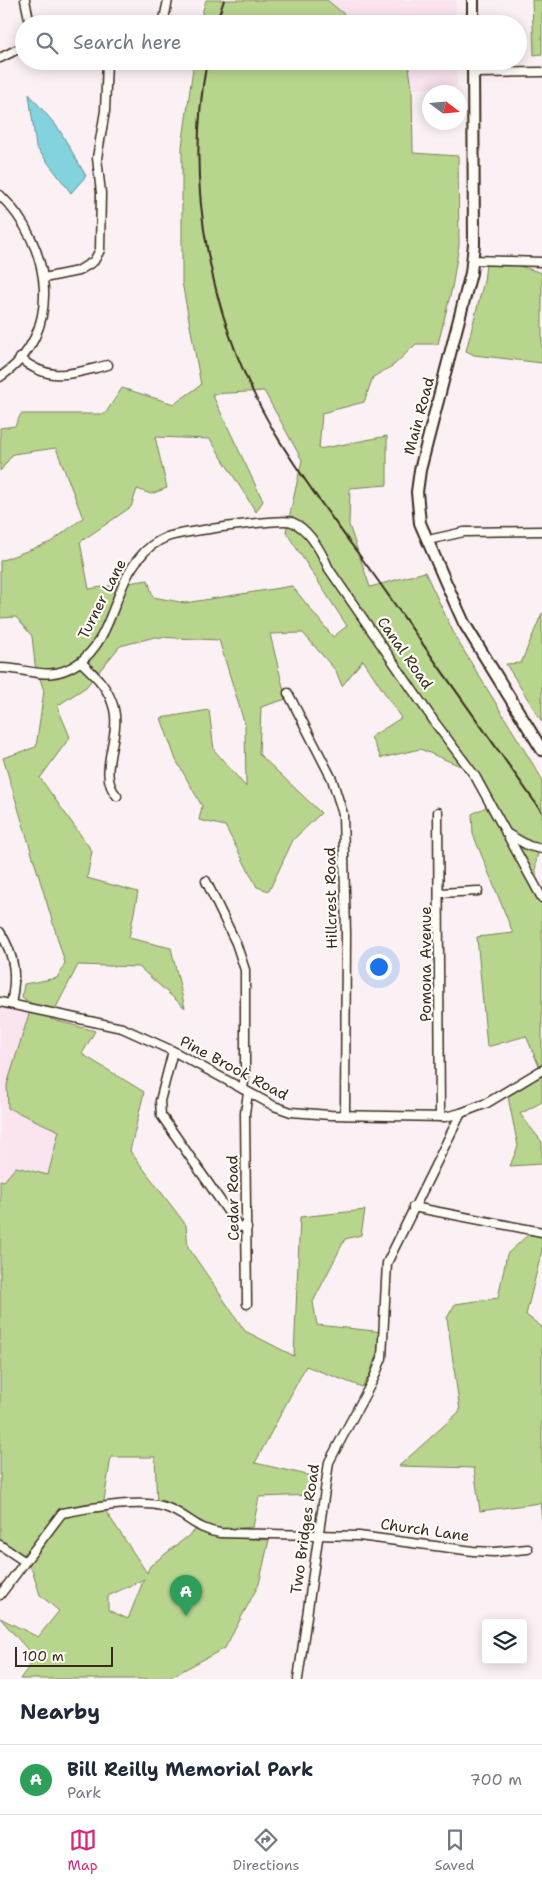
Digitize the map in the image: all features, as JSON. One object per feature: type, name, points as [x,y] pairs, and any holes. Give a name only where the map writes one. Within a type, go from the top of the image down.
[{"type":"main road","points":[[473,0],[473,15]]},
{"type":"main road","name":"Main Road","points":[[473,73],[473,260],[469,287],[428,439],[417,492],[420,523],[464,623],[538,736],[542,750]]},
{"type":"street","points":[[25,0],[28,15]]},
{"type":"street","points":[[165,15],[168,0]]},
{"type":"street","points":[[0,58],[15,50]]},
{"type":"street","points":[[44,278],[78,272],[94,261],[100,250],[101,193],[97,158],[105,111],[107,70]]},
{"type":"street","points":[[473,73],[542,72]]},
{"type":"street","points":[[0,196],[19,216],[40,260],[44,278],[44,307],[40,324],[20,358],[0,377]]},
{"type":"street","points":[[473,260],[542,262]]},
{"type":"street","points":[[20,358],[36,370],[52,375],[108,365]]},
{"type":"street","name":"Canal Road","points":[[258,524],[281,520],[291,522],[298,526],[316,545],[330,569],[436,724],[475,776],[542,898]]},
{"type":"street","name":"Turner Lane","points":[[0,668],[45,675],[63,672],[81,662],[101,636],[133,565],[152,546],[176,534],[258,524]]},
{"type":"street","points":[[428,540],[464,532],[542,531]]},
{"type":"street","points":[[81,662],[103,684],[114,708],[115,735],[108,778],[110,789],[117,796]]},
{"type":"street","name":"Hillcrest Road","points":[[288,693],[332,780],[344,814],[346,934],[345,1115]]},
{"type":"street","name":"Pomona Avenue","points":[[438,812],[440,1117]]},
{"type":"street","points":[[506,833],[529,846],[542,849]]},
{"type":"street","name":"Cedar Road","points":[[206,881],[236,943],[245,970],[248,1304]]},
{"type":"street","points":[[440,893],[478,891]]},
{"type":"street","points":[[0,932],[9,946],[15,968],[11,1004]]},
{"type":"street","name":"Pine Brook Road","points":[[0,1002],[122,1028],[172,1051],[245,1091],[291,1112],[440,1117],[461,1113],[487,1103],[542,1070]]},
{"type":"street","points":[[172,1051],[160,1101],[161,1115],[238,1226],[247,1228]]},
{"type":"street","name":"Two Bridges Road","points":[[298,1679],[331,1456],[377,1372],[382,1358],[387,1263],[461,1113]]},
{"type":"street","points":[[413,1207],[542,1232]]},
{"type":"street","name":"Church Lane","points":[[0,1595],[62,1513],[145,1503],[165,1506],[207,1531],[220,1533],[318,1534],[376,1537],[473,1551],[494,1552],[528,1549]]},
{"type":"street","points":[[0,1545],[24,1561]]},
{"type":"shaded area","points":[[327,0],[456,0],[456,15],[346,15]]},
{"type":"shaded area","points":[[409,70],[457,70],[457,85],[422,85],[422,89],[412,89]]},
{"type":"shaded area","points":[[0,1006],[29,1012],[7,1085],[59,1131],[47,1176],[17,1167],[4,1181],[0,1180]]},
{"type":"green space","points":[[206,0],[327,0],[345,15],[202,15]]},
{"type":"green space","points":[[532,0],[542,0],[542,54],[534,55]]},
{"type":"green space","points":[[193,70],[409,70],[412,89],[413,153],[458,156],[459,245],[452,288],[438,344],[416,344],[394,365],[373,377],[364,402],[322,413],[319,449],[387,436],[387,485],[350,488],[349,525],[370,587],[425,572],[456,638],[542,779],[542,845],[536,865],[542,901],[542,1102],[520,1114],[542,1142],[542,1164],[510,1166],[518,1146],[507,1092],[541,1071],[526,1036],[487,1047],[477,937],[513,933],[473,834],[472,814],[490,805],[470,770],[420,749],[381,758],[371,737],[401,718],[363,660],[342,686],[336,671],[303,633],[270,634],[286,699],[261,707],[259,754],[321,813],[293,840],[269,891],[257,887],[225,826],[199,820],[202,806],[176,760],[161,718],[209,710],[214,750],[246,787],[245,725],[219,640],[155,637],[120,646],[86,687],[57,706],[70,737],[40,778],[92,851],[87,878],[138,892],[129,938],[171,948],[185,1008],[139,967],[78,965],[50,1019],[95,1031],[82,1054],[144,1092],[130,1151],[186,1225],[188,1247],[245,1331],[294,1356],[300,1217],[365,1210],[361,1235],[345,1239],[313,1302],[317,1325],[384,1332],[369,1376],[362,1387],[306,1366],[255,1463],[312,1476],[314,1495],[259,1497],[253,1527],[207,1531],[157,1506],[155,1457],[111,1457],[103,1507],[147,1573],[150,1566],[197,1529],[219,1537],[269,1540],[259,1584],[225,1648],[167,1679],[20,1679],[35,1658],[0,1618],[38,1637],[59,1611],[40,1595],[32,1569],[0,1545],[0,1180],[4,1181],[16,1167],[48,1175],[59,1131],[8,1108],[7,1085],[32,1004],[22,997],[24,984],[57,978],[65,963],[3,758],[36,747],[44,691],[35,664],[32,636],[16,617],[0,618],[0,561],[51,542],[83,518],[56,448],[13,454],[0,471],[0,428],[15,426],[21,414],[105,414],[122,388],[174,404],[201,385],[182,282],[182,147]],"holes":[[[264,391],[302,460],[286,532],[347,626],[333,637],[292,586],[185,603],[153,597],[148,580],[89,589],[80,542],[131,507],[137,489],[151,494],[167,488],[155,437],[210,439],[256,512],[263,501],[212,394]],[[144,1579],[128,1619],[108,1610],[108,1596]]]},
{"type":"green space","points":[[487,256],[542,273],[542,363],[474,355],[466,351],[484,281]]},
{"type":"green space","points":[[542,613],[542,722],[506,664],[521,663]]},
{"type":"green space","points":[[529,1234],[542,1235],[542,1250],[526,1315],[542,1327],[542,1519],[540,1503],[480,1511],[474,1468],[399,1466],[460,1411],[447,1318],[455,1304],[498,1298],[507,1254]]},
{"type":"water","points":[[29,94],[59,129],[86,176],[71,193],[36,147]]},
{"type":"railway","points":[[219,15],[224,0]]},
{"type":"railway","points":[[206,70],[200,109],[199,158],[201,206],[208,254],[219,302],[234,348],[253,393],[276,435],[313,491],[542,812]]},
{"type":"place","name":"Bill Reilly Memorial Park","points":[[186,1616]]}]
